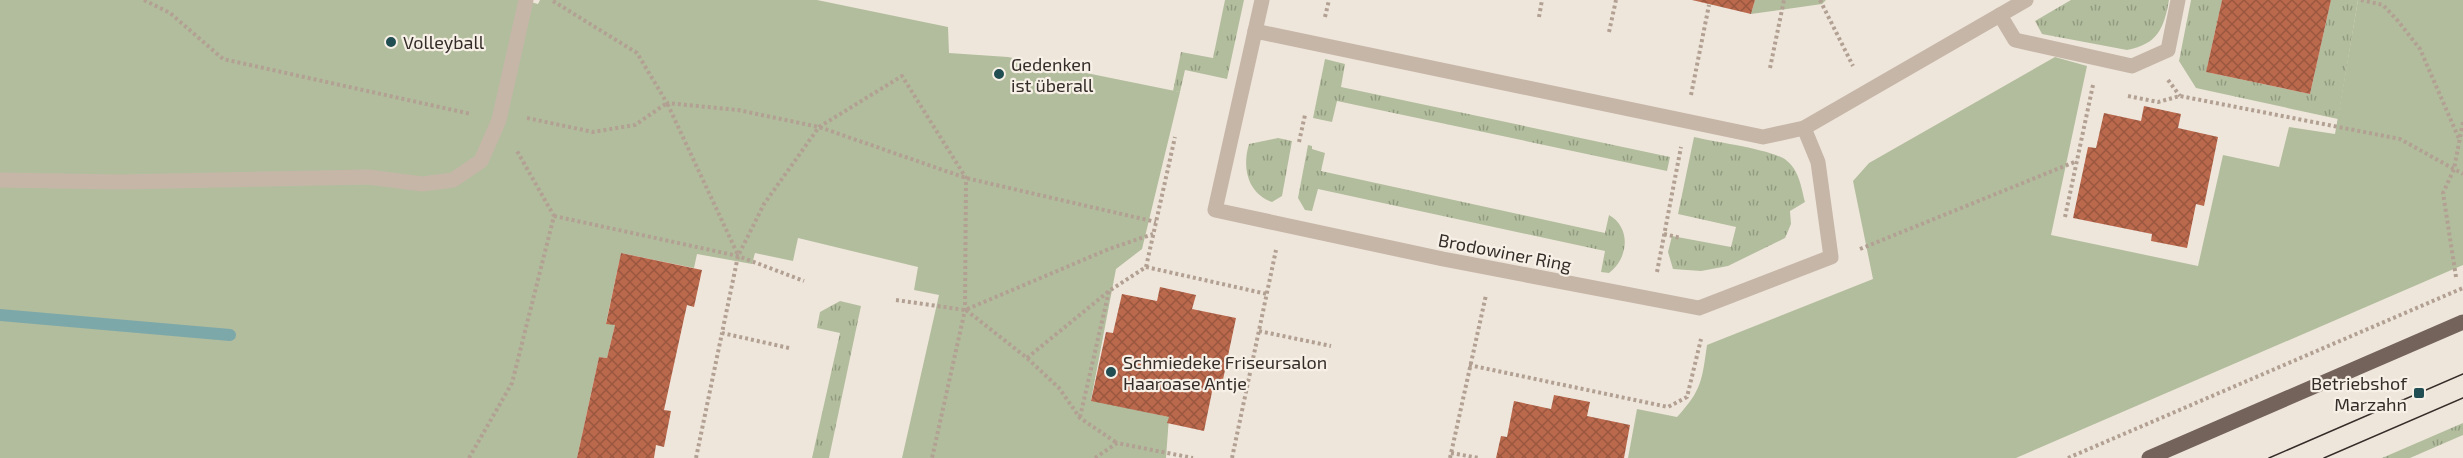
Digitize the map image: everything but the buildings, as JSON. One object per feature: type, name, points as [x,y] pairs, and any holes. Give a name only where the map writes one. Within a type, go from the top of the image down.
[{"type":"main road","points":[[2149,458],[2463,322]]},
{"type":"street","points":[[0,180],[120,182],[368,177],[422,184],[453,180],[481,161],[500,116],[526,0]]},
{"type":"street","name":"Brodowiner Ring","points":[[1262,0],[1215,210],[1491,269],[1699,308],[1832,257],[1818,162],[1804,128]]},
{"type":"street","points":[[1256,31],[1763,137],[1804,128],[2026,0]]},
{"type":"street","points":[[2000,15],[2015,40],[2132,66],[2168,50],[2178,0]]},
{"type":"path","points":[[144,0],[170,13],[223,59],[500,116],[593,132],[635,125],[667,104],[738,110],[819,127],[966,178],[1156,222]]},
{"type":"path","points":[[550,0],[637,53],[667,104],[738,256]]},
{"type":"path","points":[[1325,21],[1329,0]]},
{"type":"path","points":[[1539,17],[1542,0]]},
{"type":"path","points":[[1609,33],[1616,0]]},
{"type":"path","points":[[1770,68],[1784,0]]},
{"type":"path","points":[[1820,0],[1867,93]]},
{"type":"path","points":[[2361,0],[2384,3],[2420,49],[2460,141]]},
{"type":"path","points":[[1652,300],[1708,5]]},
{"type":"path","points":[[696,458],[738,256],[764,204],[819,127],[902,76],[966,178],[965,310],[932,458]]},
{"type":"path","points":[[2065,217],[2092,89]]},
{"type":"path","points":[[2180,96],[2400,139],[2463,174]]},
{"type":"path","points":[[1299,142],[1305,115]]},
{"type":"path","points":[[470,458],[512,383],[554,216],[500,116]]},
{"type":"path","points":[[2456,277],[2443,193],[2454,168],[2463,122]]},
{"type":"path","points":[[1026,358],[1109,291],[1146,267],[1174,137]]},
{"type":"path","points":[[1860,249],[2077,161]]},
{"type":"path","points":[[554,216],[738,256],[804,281]]},
{"type":"path","points":[[965,310],[1109,249],[1154,234]]},
{"type":"path","points":[[1664,234],[1681,237]]},
{"type":"path","points":[[1232,458],[1277,248]]},
{"type":"path","points":[[1146,267],[1267,294]]},
{"type":"path","points":[[1479,458],[1450,456],[1491,269]]},
{"type":"path","points":[[2068,458],[2463,288]]},
{"type":"path","points":[[1080,418],[1109,291]]},
{"type":"path","points":[[896,300],[965,310],[1026,358],[1059,388],[1080,418],[1117,442],[1166,455],[1193,458]]},
{"type":"path","points":[[1259,331],[1331,346]]},
{"type":"path","points":[[722,333],[789,348]]},
{"type":"path","points":[[1469,365],[1668,407],[1688,397],[1701,339]]},
{"type":"path","points":[[1095,458],[1117,442]]},
{"type":"green space","points":[[0,0],[523,0],[538,4],[540,0],[817,0],[948,27],[949,53],[1008,57],[1180,92],[1142,249],[1116,269],[1091,400],[1169,417],[1166,458],[902,458],[939,295],[914,290],[918,267],[798,238],[793,261],[755,253],[752,264],[697,254],[694,268],[621,253],[606,323],[615,325],[607,358],[599,357],[577,458],[0,458]]},
{"type":"green space","points":[[1225,0],[1244,0],[1227,79],[1185,70],[1180,92],[1173,91],[1181,52],[1213,58]]},
{"type":"green space","points":[[1755,0],[1826,0],[1822,4],[1751,14]]},
{"type":"green space","points":[[2071,0],[2169,0],[2162,27],[2153,39],[2146,44],[2127,50],[2042,34],[2035,21]]},
{"type":"green space","points":[[2191,0],[2222,0],[2206,72],[2310,94],[2331,0],[2358,0],[2338,119],[2196,88],[2179,61]]},
{"type":"green space","points":[[2358,0],[2463,0],[2463,265],[2016,458],[1628,458],[1637,409],[1677,417],[1692,399],[1700,384],[1707,345],[1873,279],[1853,181],[1869,163],[2055,57],[2087,66],[2051,235],[2198,266],[2223,155],[2279,167],[2289,127],[2335,134]]},
{"type":"green space","points":[[1325,59],[1345,64],[1341,87],[1670,157],[1667,171],[1337,101],[1332,122],[1313,118]]},
{"type":"green space","points":[[1694,137],[1768,152],[1790,164],[1799,179],[1805,202],[1790,211],[1791,224],[1785,238],[1728,266],[1701,271],[1673,269],[1668,252],[1672,236],[1731,247],[1736,227],[1678,214]]},
{"type":"green space","points":[[1278,138],[1292,141],[1282,196],[1272,202],[1264,198],[1252,186],[1248,178],[1246,162],[1249,144]]},
{"type":"green space","points":[[1308,145],[1312,146],[1312,149],[1325,153],[1321,171],[1605,233],[1609,215],[1616,221],[1624,235],[1623,252],[1620,260],[1609,273],[1601,272],[1605,251],[1318,189],[1312,211],[1305,210],[1298,198]]},
{"type":"green space","points":[[840,301],[861,306],[829,458],[812,458],[840,333],[817,328],[820,312]]},
{"type":"green space","points":[[2463,423],[2463,435],[2410,458],[2382,458]]},
{"type":"waterway","points":[[0,315],[230,335]]},
{"type":"tram line","points":[[2269,458],[2463,374]]},
{"type":"tram line","points":[[2324,458],[2463,398]]},
{"type":"place","name":"Volleyball","points":[[391,42]]},
{"type":"place","name":"Gedenken ist überall","points":[[999,74]]},
{"type":"place","name":"Schmiedeke Friseursalon Haaroase Antje","points":[[1111,372]]},
{"type":"place","name":"Betriebshof Marzahn","points":[[2419,393]]}]
